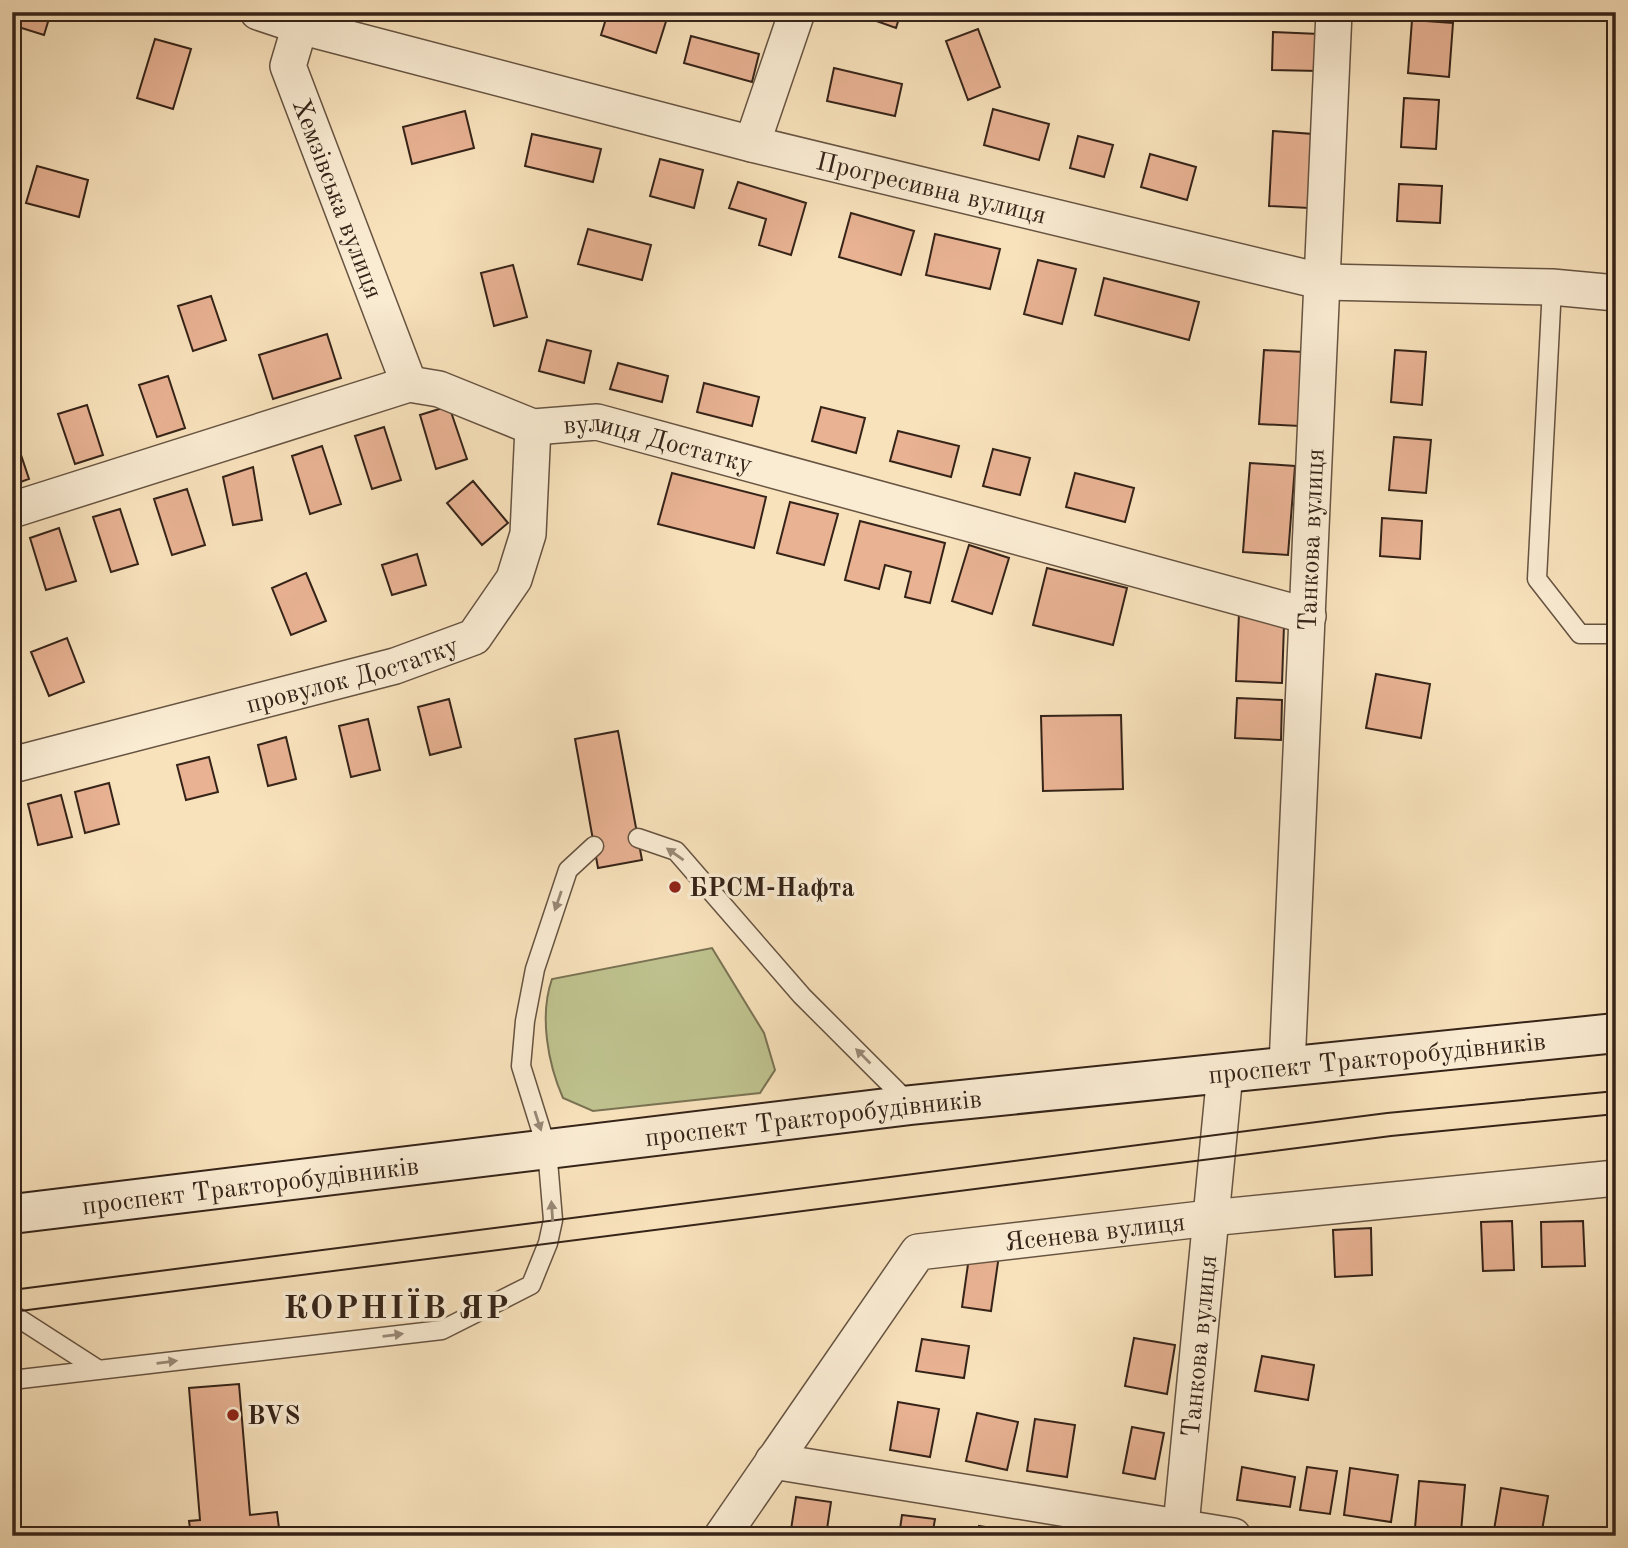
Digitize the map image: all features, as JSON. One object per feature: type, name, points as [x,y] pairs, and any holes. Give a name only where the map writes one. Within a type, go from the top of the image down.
[{"type":"main road","name":"проспект Тракторобудівників","points":[[12,1214],[911,1105],[1616,1033]]},
{"type":"street","name":"Прогресивна вулиця","points":[[258,12],[302,19],[752,144],[1324,282],[1552,287],[1616,293]]},
{"type":"street","points":[[752,144],[797,12]]},
{"type":"street","name":"Танкова вулиця","points":[[1287,1066],[1334,12]]},
{"type":"street","name":"Хемзівська вулиця","points":[[302,19],[288,66],[409,384]]},
{"type":"street","name":"вулиця Достатку","points":[[12,510],[409,384],[439,389],[533,427],[597,422],[1308,616]]},
{"type":"street","name":"провулок Достатку","points":[[12,765],[395,666],[474,637],[514,579],[528,534],[533,427]]},
{"type":"street","name":"Танкова вулиця","points":[[1181,1531],[1225,1073]]},
{"type":"street","name":"Ясенева вулиця","points":[[722,1536],[918,1252],[1210,1218],[1616,1178]]},
{"type":"street","points":[[773,1461],[1181,1531],[1233,1536]]},
{"type":"lane","points":[[1552,287],[1537,579],[1580,634],[1616,634]]},
{"type":"lane","points":[[638,838],[676,851],[802,996],[911,1105]]},
{"type":"lane","points":[[12,1380],[442,1330],[531,1285],[548,1243],[553,1220],[547,1149],[521,1066],[525,1021],[535,969],[568,870],[594,846]]},
{"type":"lane","points":[[12,1314],[99,1370]]},
{"type":"green space","points":[[712,948],[764,1033],[775,1070],[760,1093],[593,1111],[563,1098],[553,1070],[547,1040],[546,1008],[552,979]]},
{"type":"building","points":[[12,12],[51,12],[44,35],[12,25]]},
{"type":"building","points":[[608,12],[669,12],[656,53],[601,35]]},
{"type":"building","points":[[851,12],[901,12],[896,28]]},
{"type":"building","points":[[1412,20],[1453,23],[1449,77],[1408,73]]},
{"type":"building","points":[[978,29],[1000,87],[968,100],[946,41]]},
{"type":"building","points":[[1273,32],[1319,34],[1319,71],[1272,70]]},
{"type":"building","points":[[691,36],[759,54],[752,82],[684,63]]},
{"type":"building","points":[[155,39],[191,49],[173,109],[137,98]]},
{"type":"building","points":[[834,68],[902,84],[895,116],[827,101]]},
{"type":"building","points":[[1404,98],[1439,100],[1436,149],[1401,147]]},
{"type":"building","points":[[993,109],[1049,124],[1039,160],[984,145]]},
{"type":"building","points":[[465,111],[474,148],[412,164],[403,127]]},
{"type":"building","points":[[1273,131],[1313,134],[1309,208],[1269,206]]},
{"type":"building","points":[[532,134],[601,149],[593,182],[525,166]]},
{"type":"building","points":[[1078,136],[1113,145],[1104,177],[1070,168]]},
{"type":"building","points":[[1150,154],[1196,167],[1187,200],[1141,187]]},
{"type":"building","points":[[660,159],[703,170],[694,208],[650,196]]},
{"type":"building","points":[[37,166],[88,180],[79,217],[26,203]]},
{"type":"building","points":[[738,182],[806,203],[791,255],[759,245],[766,219],[729,208]]},
{"type":"building","points":[[1399,184],[1442,186],[1440,223],[1397,221]]},
{"type":"building","points":[[851,213],[914,231],[901,275],[839,257]]},
{"type":"building","points":[[588,229],[651,245],[642,280],[578,264]]},
{"type":"building","points":[[935,234],[1000,249],[990,289],[926,275]]},
{"type":"building","points":[[1038,260],[1076,269],[1062,324],[1024,314]]},
{"type":"building","points":[[513,265],[527,317],[494,326],[481,273]]},
{"type":"building","points":[[1104,278],[1199,302],[1189,340],[1095,315]]},
{"type":"building","points":[[211,296],[226,340],[193,351],[178,306]]},
{"type":"building","points":[[327,334],[341,378],[273,399],[259,355]]},
{"type":"building","points":[[547,340],[591,351],[584,383],[539,371]]},
{"type":"building","points":[[1264,350],[1304,352],[1300,426],[1259,424]]},
{"type":"building","points":[[1395,350],[1426,352],[1422,405],[1391,402]]},
{"type":"building","points":[[618,363],[668,376],[662,402],[610,389]]},
{"type":"building","points":[[168,376],[185,428],[157,437],[139,385]]},
{"type":"building","points":[[704,383],[759,397],[752,426],[697,412]]},
{"type":"building","points":[[87,405],[103,455],[75,464],[58,414]]},
{"type":"building","points":[[449,406],[467,459],[436,469],[420,415]]},
{"type":"building","points":[[821,407],[865,418],[856,453],[812,441]]},
{"type":"building","points":[[384,427],[401,480],[372,489],[355,436]]},
{"type":"building","points":[[12,428],[29,479],[12,485]]},
{"type":"building","points":[[898,431],[959,446],[951,477],[890,461]]},
{"type":"building","points":[[1394,437],[1431,440],[1426,493],[1389,490]]},
{"type":"building","points":[[322,446],[341,504],[310,514],[292,456]]},
{"type":"building","points":[[993,449],[1030,458],[1020,495],[983,486]]},
{"type":"building","points":[[1250,463],[1295,466],[1288,555],[1243,552]]},
{"type":"building","points":[[253,467],[262,520],[233,525],[223,477]]},
{"type":"building","points":[[672,473],[766,497],[754,548],[658,524]]},
{"type":"building","points":[[1075,473],[1134,488],[1125,522],[1066,507]]},
{"type":"building","points":[[473,481],[508,523],[482,545],[447,503]]},
{"type":"building","points":[[187,489],[205,545],[172,555],[154,499]]},
{"type":"building","points":[[790,502],[838,514],[824,565],[777,553]]},
{"type":"building","points":[[120,509],[138,564],[111,572],[93,517]]},
{"type":"building","points":[[1382,518],[1422,521],[1420,559],[1380,556]]},
{"type":"building","points":[[860,521],[945,543],[930,603],[905,597],[911,572],[885,565],[879,589],[845,580]]},
{"type":"building","points":[[59,528],[76,581],[46,590],[30,538]]},
{"type":"building","points":[[969,545],[1009,558],[992,614],[952,601]]},
{"type":"building","points":[[417,554],[426,585],[392,595],[382,565]]},
{"type":"building","points":[[1047,568],[1127,588],[1113,645],[1033,625]]},
{"type":"building","points":[[306,573],[326,621],[291,635],[272,588]]},
{"type":"building","points":[[1239,613],[1284,625],[1282,683],[1236,681]]},
{"type":"building","points":[[67,638],[84,682],[49,696],[31,652]]},
{"type":"building","points":[[1376,674],[1430,684],[1421,738],[1366,728]]},
{"type":"building","points":[[1237,698],[1282,700],[1281,740],[1235,738]]},
{"type":"building","points":[[449,699],[461,747],[430,755],[418,707]]},
{"type":"building","points":[[1121,715],[1123,789],[1043,791],[1041,716]]},
{"type":"building","points":[[368,719],[380,770],[351,777],[339,726]]},
{"type":"building","points":[[618,731],[642,860],[598,868],[575,739]]},
{"type":"building","points":[[286,737],[296,779],[268,786],[258,745]]},
{"type":"building","points":[[209,757],[218,792],[186,800],[177,765]]},
{"type":"building","points":[[109,783],[119,824],[85,833],[75,792]]},
{"type":"building","points":[[61,795],[72,837],[38,845],[28,804]]},
{"type":"building","points":[[12,807],[21,842],[12,845]]},
{"type":"building","points":[[1512,1221],[1514,1270],[1483,1271],[1481,1222]]},
{"type":"building","points":[[1583,1221],[1585,1266],[1542,1267],[1541,1222]]},
{"type":"building","points":[[1371,1228],[1372,1275],[1335,1277],[1333,1230]]},
{"type":"building","points":[[999,1255],[991,1311],[962,1307],[969,1257]]},
{"type":"building","points":[[1134,1338],[1175,1345],[1167,1394],[1125,1386]]},
{"type":"building","points":[[922,1339],[969,1346],[964,1378],[916,1371]]},
{"type":"building","points":[[1262,1356],[1314,1365],[1308,1400],[1255,1391]]},
{"type":"building","points":[[239,1384],[250,1515],[277,1512],[280,1536],[191,1536],[189,1521],[200,1520],[189,1388]]},
{"type":"building","points":[[898,1402],[939,1409],[930,1457],[890,1450]]},
{"type":"building","points":[[977,1413],[1018,1422],[1007,1470],[966,1461]]},
{"type":"building","points":[[1035,1419],[1075,1425],[1067,1477],[1027,1471]]},
{"type":"building","points":[[1132,1427],[1164,1433],[1155,1479],[1123,1473]]},
{"type":"building","points":[[1242,1467],[1295,1477],[1290,1507],[1237,1500]]},
{"type":"building","points":[[1307,1467],[1337,1471],[1330,1514],[1300,1510]]},
{"type":"building","points":[[1350,1468],[1398,1475],[1391,1522],[1344,1515]]},
{"type":"building","points":[[1419,1481],[1465,1485],[1461,1532],[1415,1528]]},
{"type":"building","points":[[1501,1488],[1548,1496],[1541,1536],[1493,1536]]},
{"type":"building","points":[[796,1497],[831,1502],[826,1536],[790,1536]]},
{"type":"building","points":[[1615,1506],[1616,1536],[1611,1536]]},
{"type":"building","points":[[902,1515],[935,1519],[932,1536],[899,1536]]},
{"type":"building","points":[[979,1526],[1012,1531],[1012,1536],[977,1536]]},
{"type":"tram line","points":[[12,1290],[1387,1113],[1616,1091]]},
{"type":"tram line","points":[[12,1312],[1391,1136],[1616,1114]]},
{"type":"place","name":"БРСМ-Нафта","points":[[675,887]]},
{"type":"place","name":"BVS","points":[[233,1415]]},
{"type":"district","name":"КОРНІЇВ ЯР","points":[[397,1306]]}]
